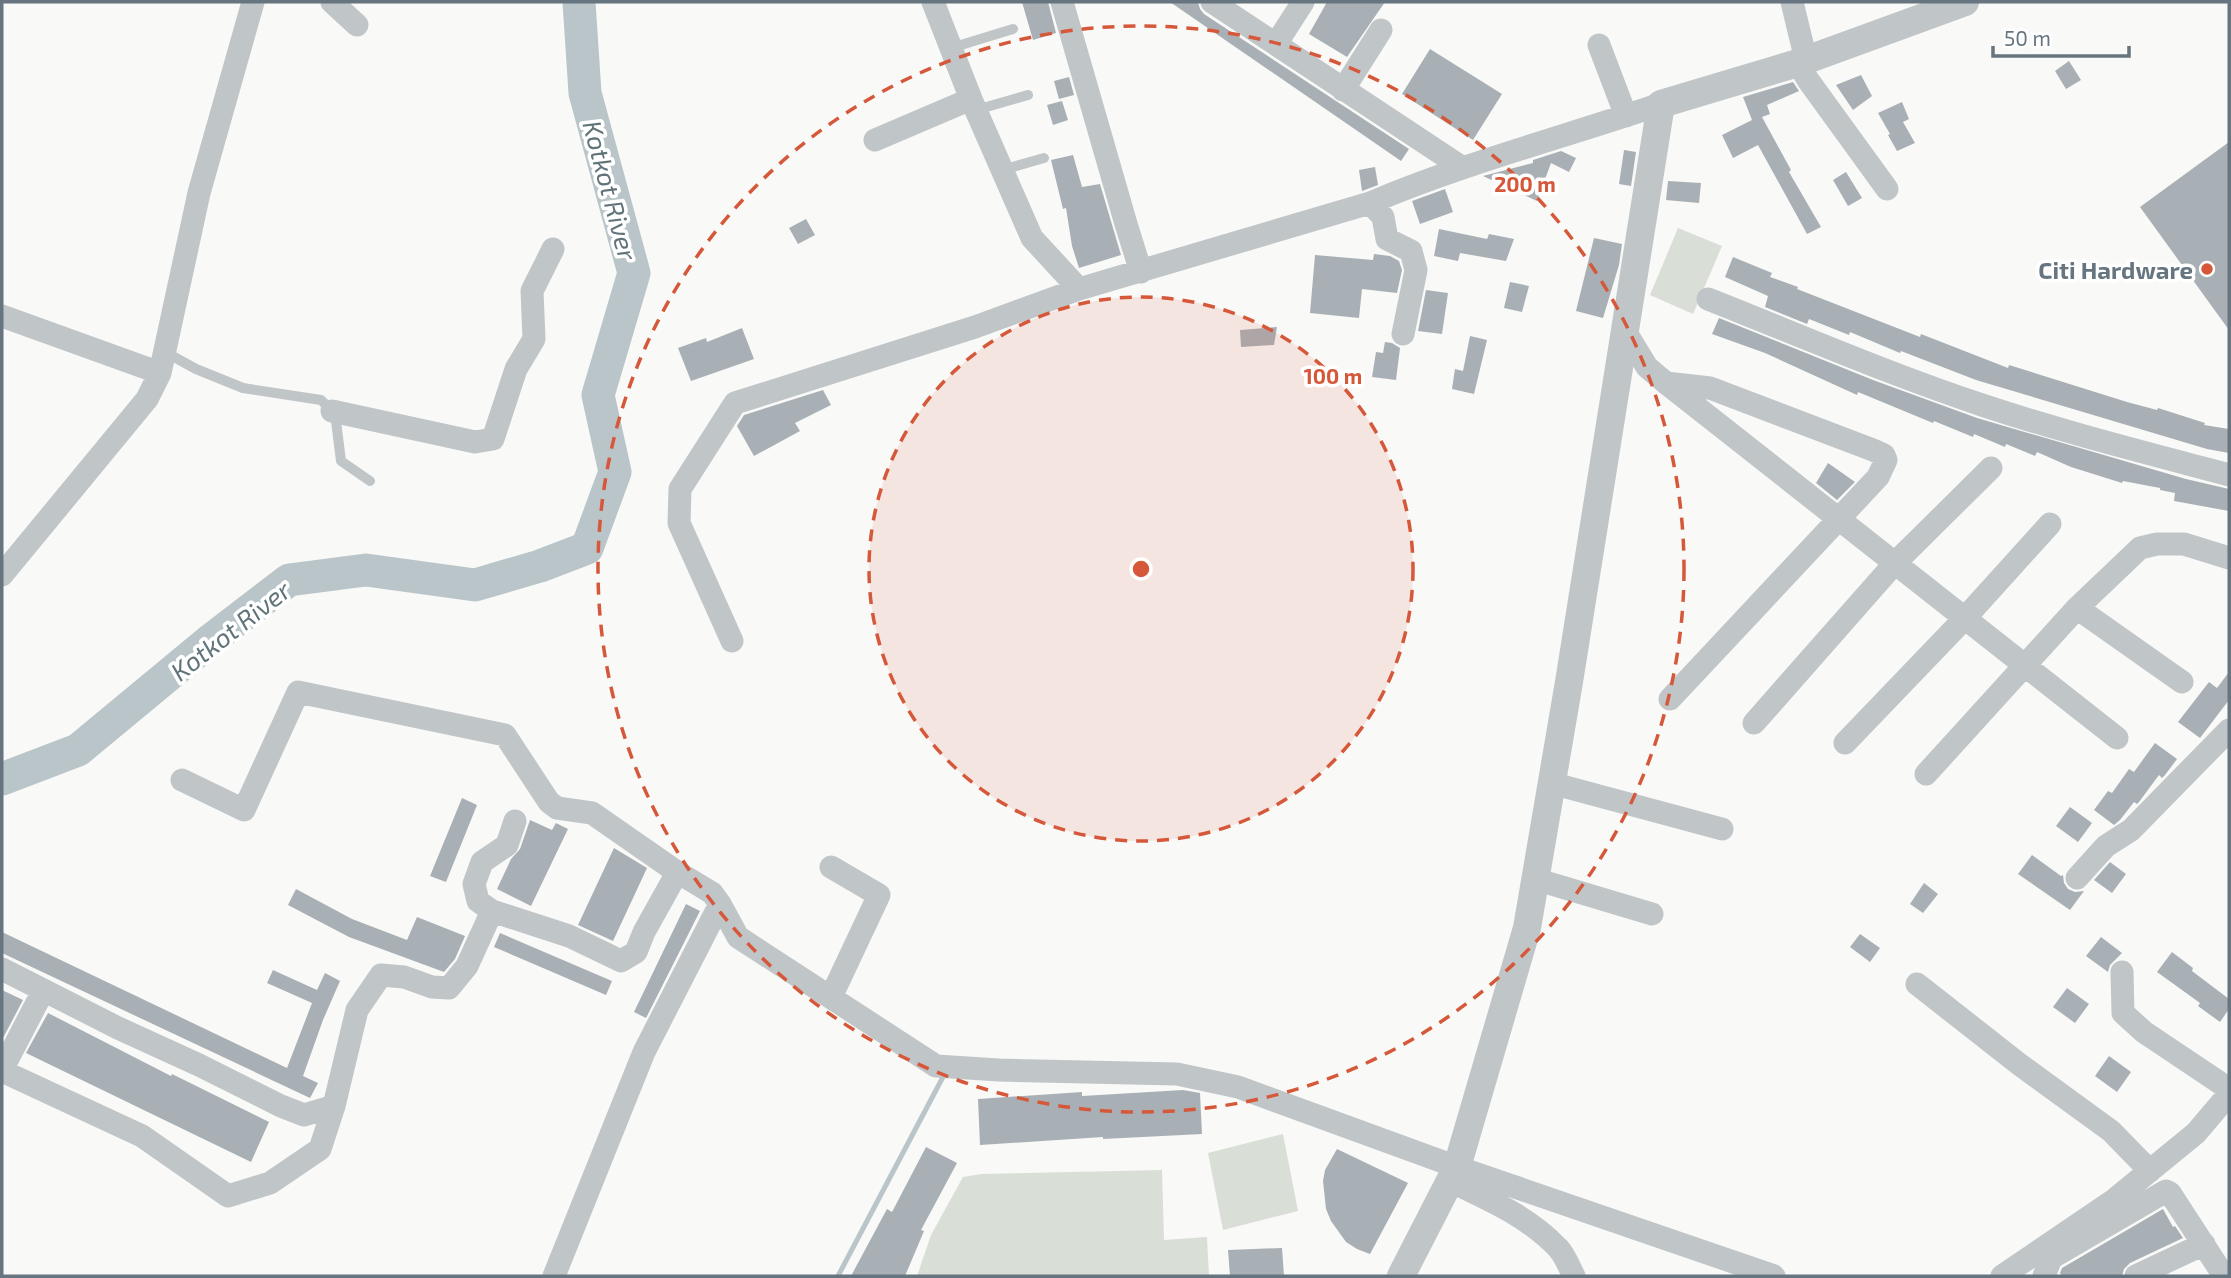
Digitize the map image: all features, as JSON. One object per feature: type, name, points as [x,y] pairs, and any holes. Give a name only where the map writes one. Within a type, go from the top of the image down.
[{"type":"street","points":[[2,575],[147,399],[162,363],[199,193],[253,2]]},
{"type":"street","points":[[332,2],[357,25]]},
{"type":"street","points":[[933,2],[973,104],[1032,238],[1079,289]]},
{"type":"street","points":[[1062,2],[1141,272]]},
{"type":"street","points":[[1212,2],[1463,168]]},
{"type":"street","points":[[1276,44],[1303,2]]},
{"type":"street","points":[[1792,2],[1808,80],[1887,189]]},
{"type":"street","points":[[732,640],[679,523],[680,489],[736,403],[975,327],[1079,289],[1370,202],[1463,168],[1802,61],[1965,2]]},
{"type":"street","points":[[1343,90],[1381,30]]},
{"type":"street","points":[[1599,45],[1626,116]]},
{"type":"street","points":[[875,140],[973,104]]},
{"type":"street","points":[[1401,1276],[1454,1174],[1527,928],[1661,104]]},
{"type":"street","points":[[1370,202],[1383,217],[1387,239],[1411,251],[1416,270],[1403,334]]},
{"type":"street","points":[[332,411],[475,442],[493,439],[516,369],[534,339],[532,291],[553,249]]},
{"type":"street","points":[[1708,299],[1888,372],[1983,405],[2101,441],[2229,475]]},
{"type":"street","points":[[2,316],[162,363]]},
{"type":"street","points":[[1625,331],[1647,367],[1666,383],[2117,738]]},
{"type":"street","points":[[1666,383],[1710,388],[1884,455],[1885,465],[1878,477],[1670,699]]},
{"type":"street","points":[[1754,723],[1895,563],[1990,468]]},
{"type":"street","points":[[1845,743],[1965,618],[2050,524]]},
{"type":"street","points":[[1926,775],[2077,608],[2140,548],[2157,544],[2184,544],[2229,558]]},
{"type":"street","points":[[2077,608],[2182,682]]},
{"type":"street","points":[[182,780],[244,810],[298,692],[505,735],[548,802],[557,808],[592,814],[712,893],[738,937],[936,1066],[1177,1074],[1238,1087],[1454,1174],[1774,1276]]},
{"type":"street","points":[[2077,878],[2105,846],[2131,830],[2229,730]]},
{"type":"street","points":[[1552,783],[1722,829]]},
{"type":"street","points":[[515,821],[507,845],[482,862],[474,884],[478,901],[492,911],[569,936],[621,961],[636,952],[673,880],[674,870]]},
{"type":"street","points":[[831,867],[879,895],[831,997]]},
{"type":"street","points":[[1535,879],[1652,914]]},
{"type":"street","points":[[554,1276],[644,1052],[720,904]]},
{"type":"street","points":[[43,990],[2,1071],[142,1136],[228,1196],[270,1184],[320,1149],[334,1106],[357,1010],[381,975],[404,977],[432,987],[449,988],[467,966],[492,911]]},
{"type":"street","points":[[2,969],[281,1106],[304,1115],[334,1106]]},
{"type":"street","points":[[2002,1276],[2114,1200],[2150,1171],[2196,1133],[2229,1092],[2144,1032],[2123,1013],[2122,972]]},
{"type":"street","points":[[1917,984],[2019,1064],[2111,1131],[2150,1171]]},
{"type":"street","points":[[1454,1174],[1537,1229],[1559,1249],[1574,1276]]},
{"type":"street","points":[[2044,1276],[2051,1258],[2166,1191],[2170,1193],[2224,1276]]},
{"type":"street","points":[[2137,1276],[2204,1244]]},
{"type":"lane","points":[[951,48],[1013,29]]},
{"type":"lane","points":[[973,104],[1028,95]]},
{"type":"lane","points":[[1002,170],[1044,158]]},
{"type":"lane","points":[[162,363],[195,369],[243,387],[321,400],[332,411],[336,421],[341,461],[370,481]]},
{"type":"shaded area","points":[[1678,228],[1722,246],[1693,314],[1650,295]]},
{"type":"shaded area","points":[[1283,1134],[1298,1211],[1223,1230],[1208,1153]]},
{"type":"shaded area","points":[[1162,1170],[1164,1240],[1207,1237],[1209,1276],[917,1276],[931,1235],[963,1177],[981,1174]]},
{"type":"building","points":[[1022,2],[1048,2],[1056,33],[1033,40]]},
{"type":"building","points":[[1170,2],[1198,2],[1204,14],[1409,149],[1401,161]]},
{"type":"building","points":[[1327,2],[1385,2],[1347,57],[1309,34]]},
{"type":"building","points":[[1430,49],[1502,94],[1473,140],[1402,94]]},
{"type":"building","points":[[2069,61],[2081,80],[2066,89],[2055,71]]},
{"type":"building","points":[[1861,75],[1872,96],[1853,110],[1836,85]]},
{"type":"building","points":[[1069,77],[1074,95],[1059,99],[1054,81]]},
{"type":"building","points":[[1793,82],[1799,91],[1767,105],[1770,114],[1762,117],[1791,170],[1789,172],[1821,227],[1807,234],[1758,145],[1733,158],[1722,135],[1752,120],[1743,97]]},
{"type":"building","points":[[1062,101],[1068,120],[1053,125],[1047,105]]},
{"type":"building","points":[[1902,102],[1909,119],[1903,122],[1915,143],[1897,151],[1878,113]]},
{"type":"building","name":"Citi Hardware","points":[[2229,142],[2229,330],[2140,207]]},
{"type":"building","points":[[1624,150],[1636,152],[1631,186],[1619,184]]},
{"type":"building","points":[[1561,151],[1576,158],[1569,172],[1551,163],[1537,201],[1483,176],[1533,163],[1533,160]]},
{"type":"building","points":[[1073,155],[1082,187],[1100,184],[1121,255],[1079,268],[1072,246],[1066,208],[1063,209],[1051,160]]},
{"type":"building","points":[[1375,167],[1378,185],[1362,191],[1359,170]]},
{"type":"building","points":[[1846,172],[1862,198],[1848,206],[1833,180]]},
{"type":"building","points":[[1668,181],[1701,183],[1699,203],[1666,200]]},
{"type":"building","points":[[1445,189],[1453,212],[1420,224],[1412,201]]},
{"type":"building","points":[[806,219],[815,235],[798,244],[789,228]]},
{"type":"building","points":[[1439,229],[1487,239],[1489,234],[1514,239],[1506,261],[1460,253],[1458,261],[1434,256]]},
{"type":"building","points":[[1594,238],[1622,244],[1619,265],[1603,318],[1576,311]]},
{"type":"building","points":[[1374,254],[1390,256],[1399,261],[1402,270],[1397,293],[1362,289],[1359,318],[1310,313],[1315,255],[1373,260]]},
{"type":"building","points":[[1733,257],[1772,273],[1770,277],[1798,287],[1797,289],[2008,368],[2009,365],[2127,402],[2157,410],[2158,408],[2205,423],[2204,425],[2229,429],[2229,453],[2207,449],[1976,380],[1809,319],[1807,324],[1765,307],[1768,296],[1725,277]]},
{"type":"building","points":[[1510,282],[1529,286],[1522,312],[1504,308]]},
{"type":"building","points":[[1426,290],[1448,293],[1442,334],[1418,331]]},
{"type":"building","points":[[1719,318],[1873,380],[1977,418],[2229,489],[2229,511],[2174,501],[2175,493],[2123,481],[2122,483],[2071,467],[2037,452],[2035,456],[2006,444],[2005,447],[1974,434],[1973,437],[1934,421],[1933,423],[1858,392],[1857,395],[1765,353],[1712,334]]},
{"type":"building","points":[[1277,327],[1274,345],[1241,347],[1240,330]]},
{"type":"building","points":[[742,328],[754,359],[691,381],[678,348],[706,338],[707,342]]},
{"type":"building","points":[[1470,336],[1487,340],[1474,394],[1452,389],[1455,369],[1463,371]]},
{"type":"building","points":[[1385,342],[1400,348],[1396,380],[1372,377],[1376,352],[1383,353]]},
{"type":"building","points":[[823,390],[831,405],[795,423],[800,431],[754,456],[737,426],[744,415]]},
{"type":"building","points":[[1828,463],[1855,482],[1837,500],[1816,483]]},
{"type":"building","points":[[2229,672],[2229,700],[2200,738],[2178,722],[2209,682],[2217,688]]},
{"type":"building","points":[[2155,743],[2177,759],[2165,775],[2162,778],[2159,775],[2139,802],[2134,802],[2114,825],[2094,810],[2108,791],[2112,793],[2129,769],[2134,772]]},
{"type":"building","points":[[462,798],[477,805],[446,882],[430,876]]},
{"type":"building","points":[[2070,807],[2092,823],[2078,842],[2056,826]]},
{"type":"building","points":[[530,820],[552,830],[556,823],[568,829],[531,906],[497,889],[511,859],[520,849]]},
{"type":"building","points":[[614,848],[647,868],[613,941],[578,925]]},
{"type":"building","points":[[2032,855],[2063,875],[2068,889],[2075,892],[2084,891],[2070,910],[2018,874]]},
{"type":"building","points":[[2110,862],[2126,874],[2112,893],[2094,880]]},
{"type":"building","points":[[1924,883],[1938,894],[1923,913],[1910,904]]},
{"type":"building","points":[[296,889],[352,919],[407,940],[417,917],[465,936],[455,959],[444,972],[349,937],[288,905]]},
{"type":"building","points":[[686,904],[700,911],[646,1018],[634,1012]]},
{"type":"building","points":[[2,932],[287,1068],[312,1003],[267,983],[273,970],[317,990],[325,973],[340,981],[303,1076],[318,1083],[310,1098],[2,953]]},
{"type":"building","points":[[500,933],[612,981],[606,995],[494,947]]},
{"type":"building","points":[[1860,934],[1880,948],[1870,962],[1850,947]]},
{"type":"building","points":[[2101,937],[2122,953],[2110,965],[2108,972],[2086,956]]},
{"type":"building","points":[[2172,952],[2229,999],[2229,1009],[2220,1022],[2198,1006],[2200,1003],[2157,972]]},
{"type":"building","points":[[2067,988],[2089,1004],[2075,1023],[2053,1007]]},
{"type":"building","points":[[2,990],[23,1000],[2,1040]]},
{"type":"building","points":[[48,1013],[269,1122],[251,1162],[26,1053]]},
{"type":"building","points":[[2109,1056],[2131,1072],[2117,1092],[2095,1076]]},
{"type":"building","points":[[1183,1090],[1200,1093],[1202,1134],[980,1145],[978,1099],[1082,1092],[1082,1096]]},
{"type":"building","points":[[926,1147],[957,1163],[921,1230],[924,1231],[905,1276],[851,1276],[887,1209],[892,1212]]},
{"type":"building","points":[[1337,1149],[1408,1183],[1370,1254],[1346,1242],[1326,1209],[1323,1181],[1325,1170]]},
{"type":"building","points":[[2163,1209],[2183,1238],[2130,1263],[2122,1276],[2062,1276],[2060,1273],[2062,1268]]},
{"type":"building","points":[[1282,1248],[1284,1276],[1230,1276],[1228,1250]]},
{"type":"waterway","name":"Kotkot River","points":[[2,779],[78,750],[212,639],[289,580],[366,570],[475,585],[540,566],[587,548],[615,472],[598,395],[634,273],[585,93],[579,2]]},
{"type":"waterway","points":[[838,1276],[944,1075],[948,1075]]},
{"type":"place","name":"Citi Hardware","points":[[2207,269]]}]
